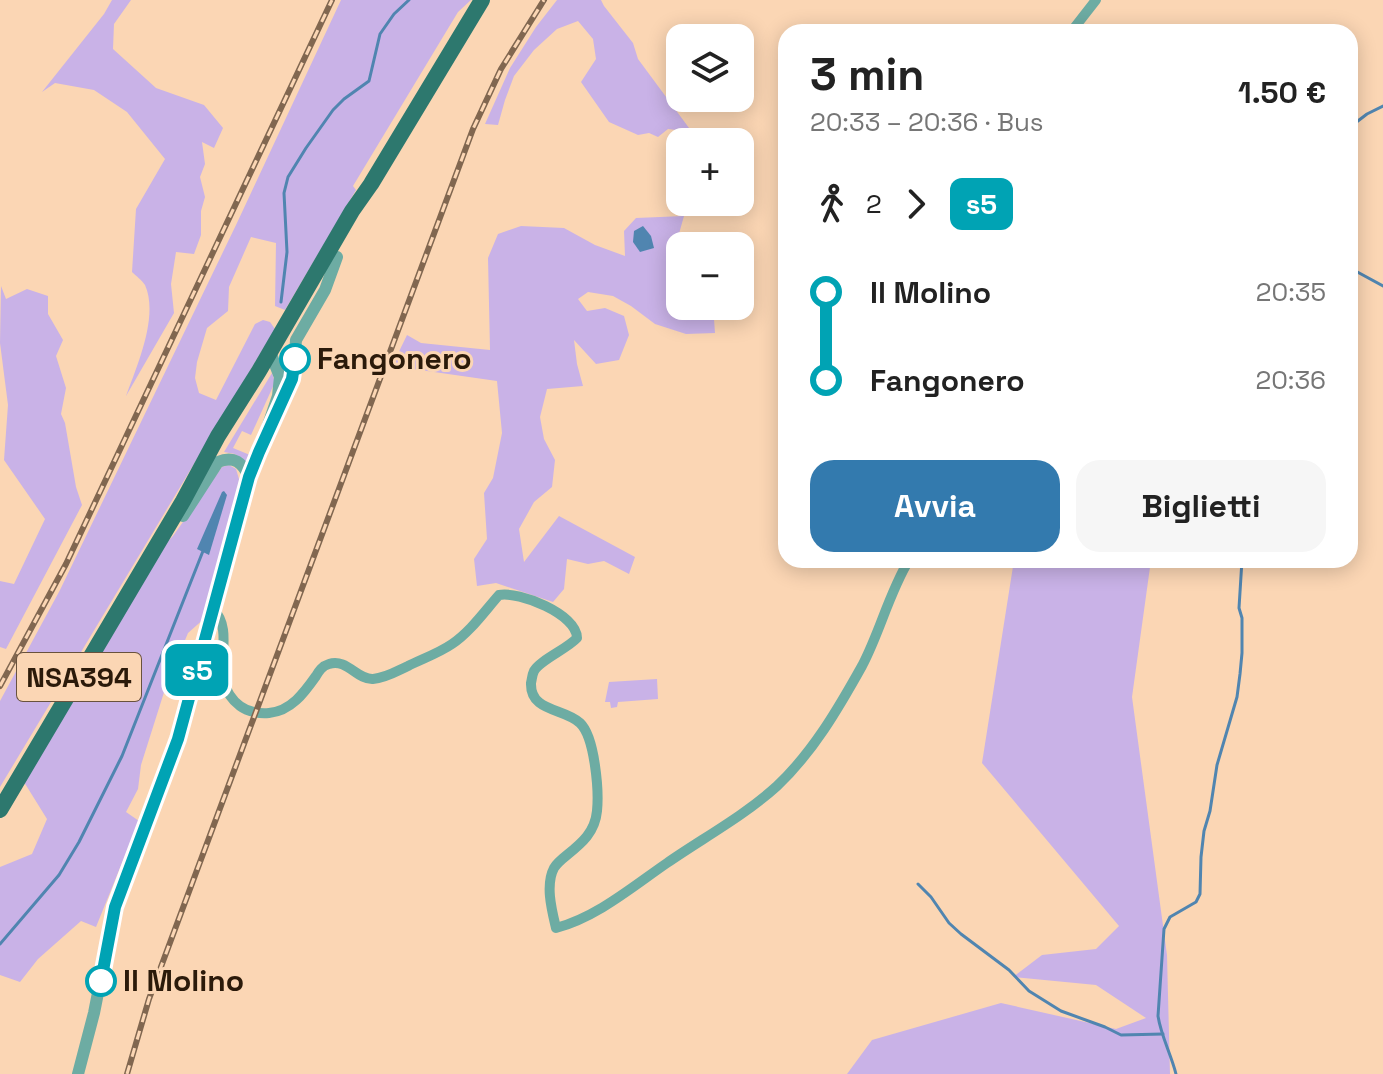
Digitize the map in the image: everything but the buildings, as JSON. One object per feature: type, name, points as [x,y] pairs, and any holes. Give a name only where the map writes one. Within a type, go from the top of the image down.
[{"type":"main road","points":[[275,356],[346,221],[482,0]]},
{"type":"main road","points":[[275,356],[337,257],[371,184]]},
{"type":"main road","name":"NSA394","points":[[0,810],[183,501],[221,451],[275,356]]},
{"type":"street","points":[[1077,24],[1096,0]]},
{"type":"street","points":[[78,1074],[97,1002],[115,907],[173,752],[249,477],[292,379],[298,336],[325,290],[337,257]]},
{"type":"street","points":[[259,452],[280,387],[275,356],[289,359],[295,366]]},
{"type":"street","points":[[157,544],[175,528],[218,462],[226,459],[237,461],[249,477]]},
{"type":"street","points":[[214,610],[223,624],[222,668],[228,692],[242,707],[265,714],[289,707],[322,667],[329,663],[339,663],[374,679],[391,675],[451,645],[499,595],[509,593],[520,597],[549,608],[569,621],[577,630],[577,638],[537,667],[532,673],[531,690],[536,700],[545,707],[581,723],[596,773],[597,813],[587,838],[555,867],[550,903],[556,928],[574,923],[612,901],[743,812],[799,763],[818,739],[864,663],[906,568]]},
{"type":"shaded area","points":[[112,0],[131,0],[114,24],[113,49],[156,88],[204,105],[223,128],[214,148],[202,142],[205,164],[200,177],[205,197],[201,211],[201,235],[194,254],[176,252],[171,284],[174,313],[126,396],[145,341],[149,311],[145,285],[132,272],[136,209],[165,159],[127,112],[94,90],[55,83],[42,92]]},
{"type":"shaded area","points":[[341,0],[471,0],[458,12],[353,186],[356,190],[285,310],[275,306],[276,243],[251,237],[229,287],[228,311],[207,328],[195,378],[199,393],[216,400],[255,324],[263,320],[270,322],[275,329],[0,787],[0,701],[60,590]]},
{"type":"shaded area","points":[[557,0],[601,0],[633,43],[638,59],[666,97],[666,112],[677,112],[689,128],[666,128],[658,137],[649,133],[638,135],[609,122],[581,82],[596,59],[593,39],[578,21],[557,29],[534,50],[514,76],[498,125],[485,124],[510,68]]},
{"type":"shaded area","points":[[684,216],[680,232],[666,232],[666,320],[714,320],[715,333],[686,334],[655,324],[613,296],[588,292],[578,299],[587,311],[605,308],[624,316],[629,335],[619,360],[596,364],[574,340],[583,386],[547,389],[540,417],[544,439],[555,460],[552,487],[534,502],[519,529],[524,562],[559,516],[635,557],[629,574],[604,561],[588,564],[567,559],[564,589],[553,602],[496,583],[477,586],[474,559],[487,539],[484,493],[493,478],[502,433],[497,381],[392,366],[407,335],[421,343],[490,350],[488,258],[498,234],[521,226],[564,228],[595,245],[625,256],[624,231],[636,218]]},
{"type":"shaded area","points":[[1,286],[6,299],[27,289],[48,296],[48,314],[63,340],[56,356],[66,388],[61,414],[82,505],[6,649],[0,647],[0,581],[14,584],[45,519],[4,460],[8,405],[0,343]]},
{"type":"shaded area","points":[[272,373],[275,382],[251,435],[242,431],[233,448],[250,455],[247,463],[235,454],[224,452]]},
{"type":"shaded area","points":[[229,465],[236,469],[238,492],[206,617],[188,633],[166,686],[141,765],[138,789],[126,812],[139,821],[96,927],[81,921],[38,959],[20,982],[0,975],[0,867],[32,854],[47,819],[24,782],[162,547],[222,467]]},
{"type":"shaded area","points":[[1013,568],[1150,568],[1132,697],[1167,955],[1170,1074],[847,1074],[872,1040],[1001,1003],[1116,1029],[1146,1018],[1096,985],[1013,977],[1042,955],[1096,949],[1119,926],[982,763]]},
{"type":"shaded area","points":[[657,679],[658,699],[618,702],[617,707],[611,708],[610,702],[605,702],[609,682]]},
{"type":"water","points":[[643,226],[651,236],[654,248],[640,252],[633,242],[634,231]]},
{"type":"water","points":[[224,491],[227,495],[209,555],[197,549]]},
{"type":"waterway","points":[[281,302],[287,252],[284,193],[288,177],[333,110],[369,81],[380,34],[409,0]]},
{"type":"waterway","points":[[1358,121],[1383,106]]},
{"type":"waterway","points":[[1358,272],[1383,286]]},
{"type":"waterway","points":[[0,944],[59,875],[79,842],[122,756],[203,551]]},
{"type":"waterway","points":[[1176,1074],[1158,1016],[1164,929],[1170,917],[1196,902],[1200,894],[1204,831],[1240,674],[1242,568]]},
{"type":"waterway","points":[[918,884],[961,934],[1009,970],[1029,991],[1061,1011],[1121,1035],[1163,1034]]},
{"type":"railway","points":[[0,686],[66,564],[332,0]]},
{"type":"railway","points":[[127,1074],[149,999],[473,129],[501,69],[544,0]]},
{"type":"bus line","name":"s5","points":[[101,981],[115,907],[178,739],[249,477],[292,379],[295,359]]},
{"type":"place","name":"Fangonero","points":[[295,359]]},
{"type":"place","name":"Il Molino","points":[[101,981]]}]
